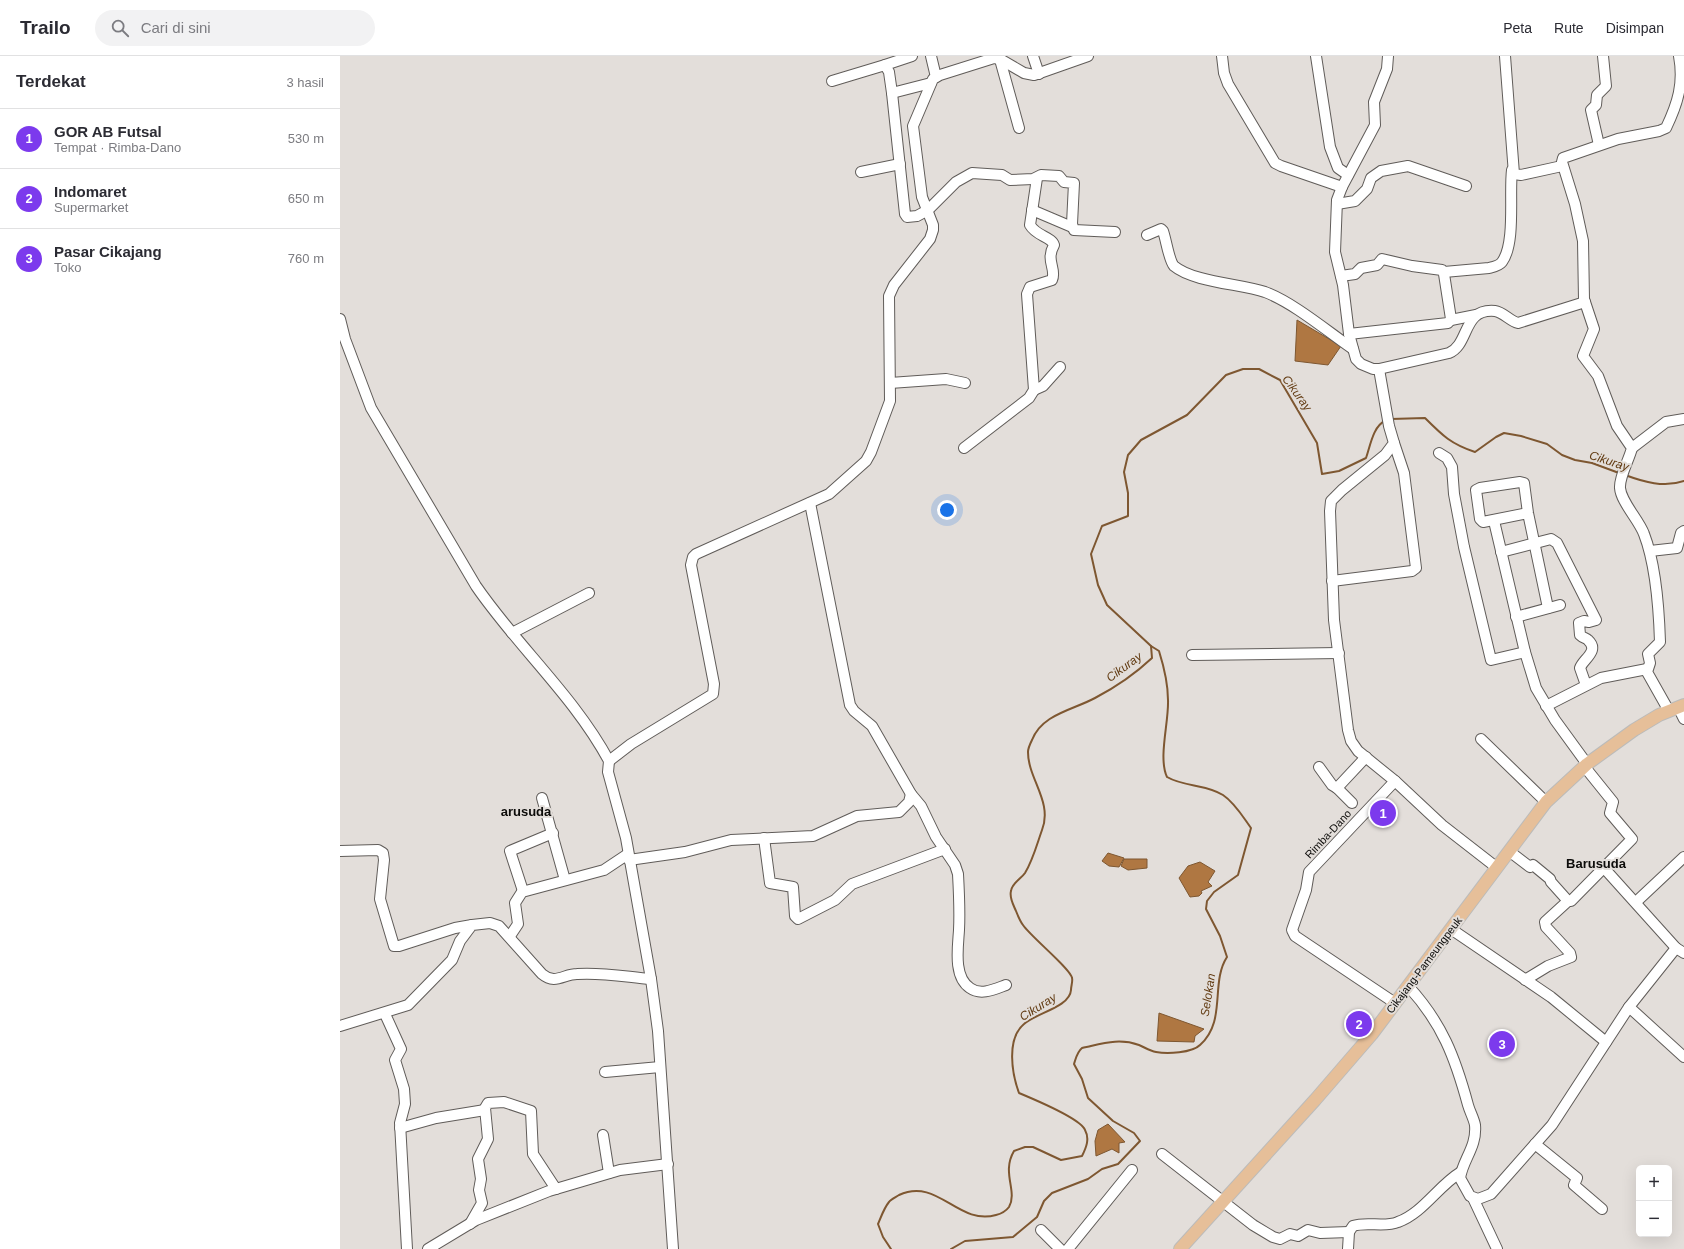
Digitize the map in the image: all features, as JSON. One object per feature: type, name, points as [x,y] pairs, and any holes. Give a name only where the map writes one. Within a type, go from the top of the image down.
[{"type":"main road","name":"Cikajang-Pameungpeuk","points":[[1180,1249],[1372,1034],[1546,802],[1585,765],[1634,730],[1677,708]]},
{"type":"street","points":[[832,81],[912,56]]},
{"type":"street","points":[[609,761],[631,744],[713,694],[714,684],[690,565],[693,557],[696,554],[810,503],[838,488],[869,456],[890,406],[890,296],[894,285],[932,235],[932,226],[928,210],[922,197],[913,126],[933,80],[931,56]]},
{"type":"street","points":[[1033,56],[1039,74]]},
{"type":"street","points":[[892,93],[933,80],[987,58],[1000,57],[1024,73],[1039,74],[1088,56]]},
{"type":"street","points":[[1222,56],[1228,84],[1275,163],[1342,187]]},
{"type":"street","points":[[1316,56],[1330,147],[1338,168],[1348,175]]},
{"type":"street","points":[[1388,56],[1387,69],[1374,102],[1375,125],[1342,187],[1337,204],[1334,252],[1341,276],[1349,334],[1353,349],[1359,362],[1373,369],[1379,369],[1452,352],[1457,346],[1471,320],[1476,315]]},
{"type":"street","points":[[1341,276],[1355,274],[1361,268],[1377,265],[1380,259],[1415,267],[1442,270],[1444,272],[1488,268],[1496,266],[1502,262],[1509,242],[1512,170],[1505,56]]},
{"type":"street","points":[[1599,145],[1591,110],[1596,105],[1597,95],[1606,86],[1603,56]]},
{"type":"street","points":[[1632,448],[1617,426],[1598,376],[1583,356],[1594,329],[1585,302],[1583,277],[1584,247],[1575,204],[1562,166],[1563,158],[1599,145],[1666,128],[1682,87],[1683,77],[1679,56]]},
{"type":"street","points":[[1000,57],[1019,128]]},
{"type":"street","points":[[885,65],[889,72],[892,93],[905,214],[910,217],[917,216],[928,210],[956,182],[972,173],[1002,175],[1010,180],[1037,178],[1041,175],[1059,176],[1064,182],[1074,182],[1072,227]]},
{"type":"street","points":[[861,172],[900,164]]},
{"type":"street","points":[[1337,204],[1355,201],[1367,189],[1372,178],[1381,171],[1408,166],[1466,186]]},
{"type":"street","points":[[1512,170],[1514,174],[1521,175],[1562,166]]},
{"type":"street","points":[[1034,390],[1027,294],[1030,287],[1052,280],[1054,275],[1050,256],[1054,245],[1052,240],[1033,230],[1030,225],[1037,178]]},
{"type":"street","points":[[1032,210],[1072,227],[1074,230],[1115,232]]},
{"type":"street","points":[[1147,235],[1161,229],[1163,231],[1172,263],[1177,268],[1194,276],[1265,292],[1279,299],[1353,349]]},
{"type":"street","points":[[1444,272],[1451,320]]},
{"type":"street","points":[[1349,334],[1427,326],[1496,312],[1518,323],[1585,302]]},
{"type":"street","points":[[340,319],[345,339],[371,408],[476,586],[569,702],[609,761],[608,772],[629,857],[651,979],[658,1031],[673,1249]]},
{"type":"street","points":[[964,448],[1029,398],[1034,390],[1043,386],[1060,367]]},
{"type":"street","points":[[1332,581],[1412,571],[1416,568],[1404,473],[1388,421],[1379,369]]},
{"type":"street","points":[[890,383],[946,380],[965,383]]},
{"type":"street","points":[[1684,419],[1667,421],[1632,448],[1623,475],[1621,493],[1640,524],[1650,551],[1660,642],[1648,654],[1650,663],[1647,669],[1648,676],[1677,708],[1684,719]]},
{"type":"street","points":[[1394,444],[1385,456],[1342,490],[1331,501],[1334,620],[1344,703],[1351,741],[1366,757],[1395,781],[1442,825],[1496,867]]},
{"type":"street","points":[[1440,453],[1446,458],[1452,467],[1454,494],[1463,540],[1491,660],[1525,652]]},
{"type":"street","points":[[1528,513],[1485,523],[1480,519],[1476,493],[1480,488],[1523,482],[1548,608]]},
{"type":"street","points":[[810,503],[850,705],[854,711],[870,723],[911,794],[921,806],[955,864],[958,874],[958,954],[963,980],[972,989],[979,991],[986,991],[1006,985]]},
{"type":"street","points":[[1494,521],[1516,617],[1536,688],[1546,706],[1585,765],[1613,802],[1610,814],[1632,839],[1571,901],[1568,900],[1545,922],[1546,927],[1570,953],[1571,957],[1548,966],[1525,980]]},
{"type":"street","points":[[1650,551],[1677,548],[1680,535],[1684,531]]},
{"type":"street","points":[[1501,552],[1551,539],[1556,543],[1596,620],[1579,623],[1580,635],[1589,641],[1592,651],[1591,655],[1580,668],[1586,685]]},
{"type":"street","points":[[512,632],[589,593]]},
{"type":"street","points":[[1516,617],[1560,604]]},
{"type":"street","points":[[1192,655],[1339,653]]},
{"type":"street","points":[[1546,706],[1606,676],[1647,669]]},
{"type":"street","points":[[1481,739],[1546,802]]},
{"type":"street","points":[[1337,788],[1366,757]]},
{"type":"street","points":[[1319,768],[1332,786],[1337,788],[1352,803]]},
{"type":"street","name":"Rimba-Dano","points":[[1395,781],[1310,872],[1306,890],[1292,930],[1295,936],[1395,1003]]},
{"type":"street","points":[[510,936],[518,924],[515,901],[523,891],[604,870],[629,857],[685,852],[727,841],[813,836],[857,816],[899,812],[909,802],[911,794]]},
{"type":"street","points":[[542,798],[565,880]]},
{"type":"street","points":[[523,891],[510,850],[552,833]]},
{"type":"street","points":[[764,838],[770,883],[793,887],[795,916],[798,919],[835,900],[852,884],[945,849]]},
{"type":"street","points":[[340,851],[378,850],[383,853],[384,860],[380,899],[394,946],[399,946],[455,928],[472,925],[495,924],[503,928],[542,974],[551,979],[559,979],[579,974],[651,979]]},
{"type":"street","points":[[1509,851],[1530,867],[1533,865],[1543,871],[1568,900]]},
{"type":"street","points":[[1636,902],[1684,857]]},
{"type":"street","points":[[1473,1198],[1478,1199],[1491,1194],[1552,1124],[1629,1007],[1681,950],[1604,868]]},
{"type":"street","points":[[340,1026],[385,1014],[410,1004],[452,960],[461,940],[472,925]]},
{"type":"street","points":[[1451,929],[1551,997],[1606,1042]]},
{"type":"street","points":[[1408,986],[1444,1035],[1460,1075],[1475,1125],[1472,1150],[1461,1172],[1460,1178],[1473,1198],[1497,1249]]},
{"type":"street","points":[[1629,1007],[1683,1055]]},
{"type":"street","points":[[385,1014],[401,1049],[395,1059],[404,1089],[405,1104],[400,1120],[400,1128],[407,1249]]},
{"type":"street","points":[[604,1072],[660,1067]]},
{"type":"street","points":[[470,1224],[482,1203],[479,1190],[482,1179],[478,1161],[488,1139],[485,1110],[488,1103],[497,1101],[530,1110],[533,1154],[556,1189]]},
{"type":"street","points":[[400,1128],[436,1118],[485,1110]]},
{"type":"street","points":[[603,1135],[609,1173]]},
{"type":"street","points":[[1535,1144],[1577,1178],[1574,1185],[1602,1209]]},
{"type":"street","points":[[1162,1154],[1253,1225],[1273,1237],[1280,1239],[1290,1234],[1298,1236],[1308,1230],[1320,1233],[1349,1232]]},
{"type":"street","points":[[428,1249],[470,1224],[556,1189],[629,1168],[668,1164]]},
{"type":"street","points":[[1068,1249],[1132,1170]]},
{"type":"street","points":[[1348,1249],[1349,1232],[1352,1226],[1357,1224],[1380,1225],[1397,1223],[1408,1218],[1449,1179],[1461,1172]]},
{"type":"street","points":[[1041,1230],[1060,1249]]},
{"type":"shaded area","points":[[1297,320],[1341,346],[1328,365],[1295,361]]},
{"type":"shaded area","points":[[1108,853],[1124,858],[1119,867],[1109,866],[1102,861]]},
{"type":"shaded area","points":[[1124,859],[1147,859],[1147,868],[1128,870],[1121,866]]},
{"type":"shaded area","points":[[1200,862],[1215,871],[1208,882],[1212,886],[1201,891],[1202,893],[1199,896],[1190,897],[1179,878],[1188,866]]},
{"type":"shaded area","points":[[1159,1013],[1204,1029],[1195,1036],[1194,1042],[1157,1041]]},
{"type":"shaded area","points":[[1108,1124],[1125,1142],[1119,1143],[1119,1153],[1112,1149],[1096,1156],[1095,1141],[1098,1130]]},
{"type":"waterway","name":"Cikuray","points":[[891,1249],[883,1237],[878,1224],[887,1204],[899,1195],[913,1191],[925,1192],[937,1196],[970,1214],[983,1217],[996,1215],[1008,1208],[1011,1201],[1012,1195],[1009,1167],[1010,1159],[1014,1151],[1025,1147],[1033,1147],[1061,1160],[1082,1156],[1086,1147],[1087,1137],[1082,1125],[1055,1109],[1019,1093],[1016,1085],[1012,1057],[1018,1030],[1029,1020],[1065,1001],[1071,990],[1072,979],[1070,974],[1058,960],[1023,925],[1011,899],[1011,894],[1013,886],[1025,873],[1030,863],[1045,820],[1042,800],[1029,762],[1028,752],[1030,744],[1037,731],[1051,718],[1095,698],[1118,685],[1152,658],[1151,646],[1107,605],[1098,585],[1091,554],[1102,526],[1128,516],[1128,493],[1124,472],[1128,455],[1141,440],[1187,415],[1226,375],[1243,369],[1259,369],[1280,380],[1317,443],[1322,474],[1339,471],[1366,458],[1375,432],[1385,421]]},
{"type":"waterway","name":"Cikuray","points":[[1391,419],[1425,418],[1448,439],[1475,452],[1504,433],[1521,436],[1547,444],[1562,455],[1575,460],[1592,463],[1619,473]]},
{"type":"waterway","name":"Cikuray","points":[[1625,475],[1647,482],[1662,484],[1684,481]]},
{"type":"waterway","name":"Selokan","points":[[951,1249],[965,1241],[1013,1237],[1037,1217],[1044,1201],[1052,1193],[1088,1179],[1102,1169],[1118,1164],[1140,1141],[1134,1133],[1113,1121],[1088,1098],[1082,1079],[1074,1064],[1078,1053],[1082,1048],[1109,1042],[1127,1042],[1156,1052],[1173,1053],[1191,1050],[1200,1045],[1208,1035],[1213,1025],[1216,1013],[1219,978],[1227,957],[1220,936],[1206,909],[1207,901],[1214,892],[1238,875],[1251,828],[1235,806],[1223,795],[1216,791],[1167,777],[1164,769],[1164,740],[1168,709],[1167,687],[1159,651],[1151,646]]},
{"type":"place","name":"GOR AB Futsal","points":[[1383,813]]},
{"type":"place","name":"Indomaret","points":[[1359,1024]]},
{"type":"place","name":"Pasar Cikajang","points":[[1502,1044]]},
{"type":"district","name":"arusuda","points":[[526,811]]},
{"type":"district","name":"Barusuda","points":[[1596,863]]}]
